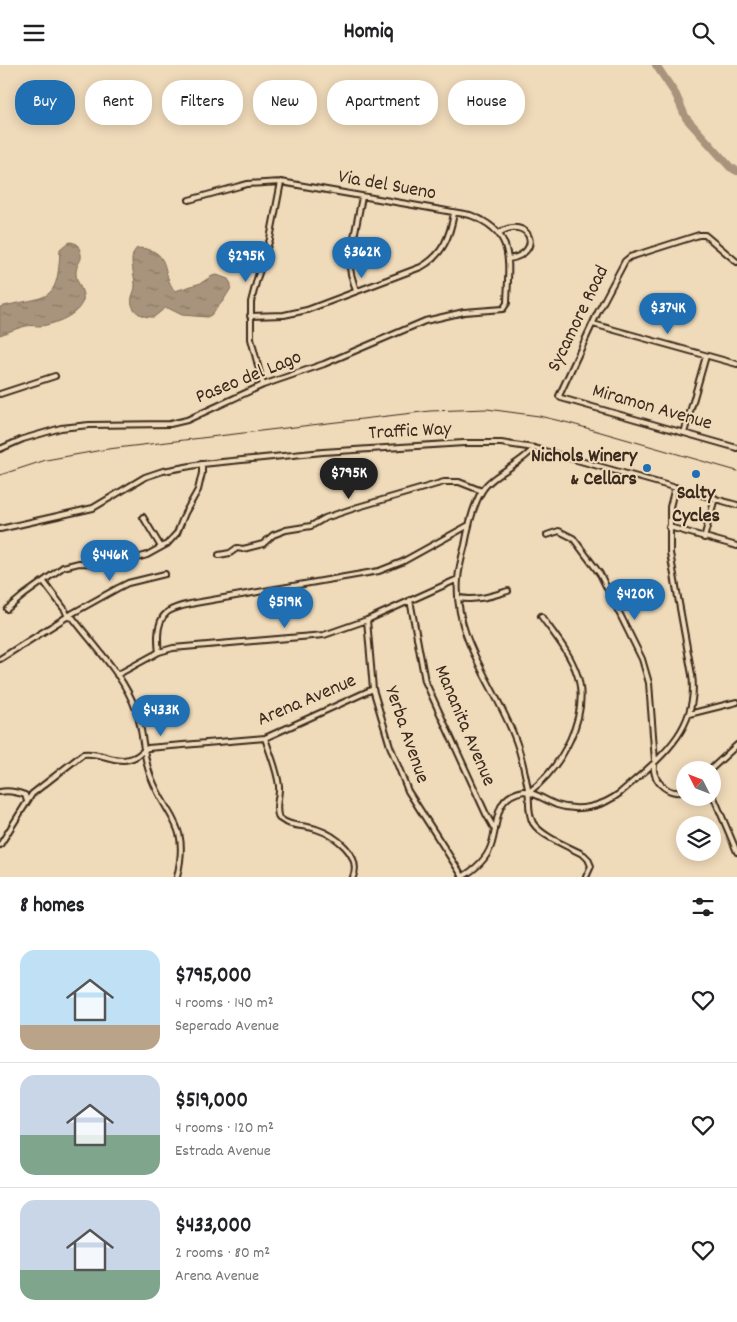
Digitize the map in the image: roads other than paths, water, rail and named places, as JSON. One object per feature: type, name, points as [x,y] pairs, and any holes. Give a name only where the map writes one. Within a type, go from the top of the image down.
[{"type":"street","name":"Via del Sueno","points":[[189,201],[247,184],[281,182],[465,214],[478,219],[499,233]]},
{"type":"street","points":[[263,385],[253,351],[250,317],[254,291],[270,239],[281,182]]},
{"type":"street","points":[[356,291],[349,262],[362,197]]},
{"type":"street","points":[[250,317],[295,313],[416,269],[433,259],[444,247],[454,213]]},
{"type":"street","points":[[509,227],[517,227],[524,231],[529,237],[526,253],[509,259],[499,233],[509,227]]},
{"type":"street","name":"Sycamore Road","points":[[559,396],[598,312],[625,261],[630,257],[699,235],[705,235],[737,262]]},
{"type":"street","name":"Paseo del Lago","points":[[0,449],[23,439],[68,426],[170,424],[197,415],[263,385],[324,364],[425,321],[464,313],[498,311],[503,309],[507,303],[509,259]]},
{"type":"street","points":[[593,324],[737,364]]},
{"type":"street","points":[[684,433],[706,356]]},
{"type":"street","points":[[0,394],[55,376]]},
{"type":"street","name":"Miramon Avenue","points":[[559,396],[737,448]]},
{"type":"street","name":"Traffic Way","points":[[0,529],[92,508],[145,477],[163,471],[202,464],[316,452],[464,443],[501,443],[534,447],[737,505]]},
{"type":"street","points":[[534,447],[524,459],[489,482],[482,491],[469,525],[458,579],[461,619],[466,638],[509,721],[523,764],[529,792],[529,811],[535,825],[552,838],[588,859],[591,866],[586,877]]},
{"type":"street","points":[[7,609],[29,591],[68,565],[79,563],[116,563],[137,559],[170,542],[177,533],[185,513],[195,497],[202,473],[202,464]]},
{"type":"street","points":[[219,555],[230,553],[235,548],[243,549],[263,544],[272,535],[286,530],[311,526],[325,518],[444,482],[459,482],[482,491]]},
{"type":"street","points":[[462,877],[476,867],[485,857],[491,846],[499,810],[505,799],[514,793],[529,792],[562,806],[588,807],[612,798],[675,741],[689,714],[693,681],[670,553],[670,507],[675,487]]},
{"type":"street","points":[[704,538],[715,498]]},
{"type":"street","points":[[143,517],[162,547]]},
{"type":"street","points":[[159,652],[158,627],[164,615],[170,610],[195,603],[379,571],[402,562],[469,525]]},
{"type":"street","points":[[669,527],[737,546]]},
{"type":"street","points":[[547,535],[559,531],[572,537],[600,574],[630,632],[648,673],[655,761],[653,768],[655,775],[663,787],[676,793]]},
{"type":"street","points":[[0,659],[128,583],[165,574]]},
{"type":"street","points":[[117,675],[159,652],[173,648],[324,635],[367,620],[458,579]]},
{"type":"street","points":[[44,582],[68,617],[73,618],[117,675],[135,708],[142,731],[143,750],[154,783],[180,834],[182,853],[177,877]]},
{"type":"street","points":[[459,598],[472,600],[508,591]]},
{"type":"street","name":"Mananita Avenue","points":[[410,600],[425,681],[486,815],[495,830]]},
{"type":"street","points":[[529,792],[546,777],[561,755],[573,732],[581,699],[576,670],[541,616]]},
{"type":"street","name":"Yerba Avenue","points":[[367,620],[373,689],[390,746],[408,791],[462,877]]},
{"type":"street","name":"Arena Avenue","points":[[0,845],[27,801],[39,787],[83,754],[91,753],[110,759],[126,760],[136,757],[148,748],[266,739],[373,689]]},
{"type":"street","points":[[689,714],[737,702]]},
{"type":"street","points":[[266,739],[276,769],[279,786],[276,805],[279,818],[290,825],[314,828],[340,843],[350,852],[355,860],[356,868],[353,877]]},
{"type":"street","points":[[720,761],[737,745]]},
{"type":"street","points":[[0,792],[20,793],[25,795],[27,801]]},
{"type":"street","points":[[718,806],[737,852]]},
{"type":"water","points":[[71,242],[77,244],[81,255],[76,274],[77,281],[82,290],[83,300],[81,305],[72,314],[59,321],[41,326],[26,326],[0,335],[0,307],[47,295],[53,289],[57,280],[60,249]]},
{"type":"water","points":[[137,248],[148,249],[161,258],[175,291],[201,283],[217,275],[228,279],[231,288],[223,301],[207,317],[182,315],[168,308],[165,308],[154,317],[141,315],[132,306],[135,286],[132,256]]},
{"type":"waterway","points":[[656,65],[676,95],[686,118],[730,167],[737,171]]},
{"type":"railway","points":[[0,475],[46,460],[108,449],[430,411],[487,409],[539,416],[569,423],[737,471]]},
{"type":"place","name":"Nichols Winery & Cellars","points":[[647,468]]},
{"type":"place","name":"Salty Cycles","points":[[696,474]]}]
